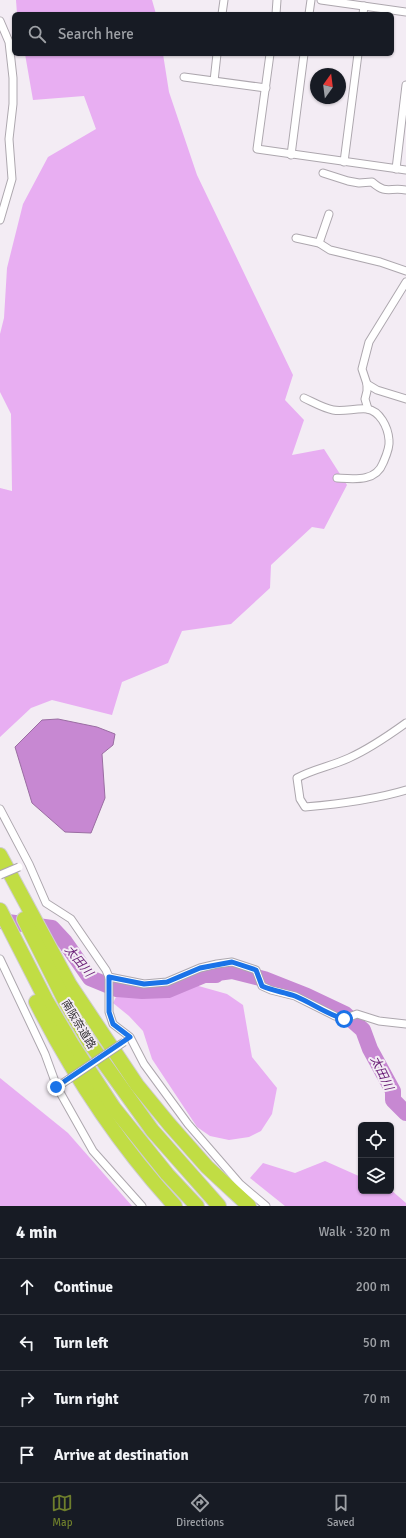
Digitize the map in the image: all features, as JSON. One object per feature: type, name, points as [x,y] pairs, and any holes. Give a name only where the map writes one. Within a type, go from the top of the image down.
[{"type":"highway","points":[[0,855],[70,985],[137,1085],[168,1124],[207,1167],[249,1206]]},
{"type":"highway","name":"南阪奈道路","points":[[0,860],[12,894],[36,945],[66,1003],[89,1042],[152,1130],[219,1206]]},
{"type":"highway","name":"南阪奈道路","points":[[0,910],[46,1000],[72,1044],[114,1108],[167,1174],[197,1206]]},
{"type":"highway","points":[[0,920],[10,948],[65,1054],[115,1133],[156,1185],[175,1206]]},
{"type":"street","points":[[222,12],[224,0]]},
{"type":"street","points":[[276,12],[277,0]]},
{"type":"street","points":[[309,12],[311,0]]},
{"type":"street","points":[[321,0],[406,12]]},
{"type":"street","points":[[363,12],[364,6]]},
{"type":"street","points":[[0,21],[9,42],[13,78],[13,104],[9,139],[12,179],[0,220]]},
{"type":"street","points":[[214,81],[218,56]]},
{"type":"street","points":[[270,56],[257,149],[406,170]]},
{"type":"street","points":[[291,155],[304,56]]},
{"type":"street","points":[[344,162],[358,56]]},
{"type":"street","points":[[184,77],[266,88]]},
{"type":"street","points":[[396,169],[406,85]]},
{"type":"street","points":[[323,173],[348,181],[359,183],[372,182],[380,189],[385,191],[395,188],[406,190]]},
{"type":"street","points":[[319,243],[329,214]]},
{"type":"street","points":[[296,238],[319,243],[330,250],[380,262],[406,272]]},
{"type":"street","points":[[368,409],[365,399],[367,384],[362,369],[369,342],[406,282]]},
{"type":"street","points":[[367,384],[377,390],[406,399]]},
{"type":"street","points":[[304,398],[332,410],[368,409],[384,420],[389,440],[388,451],[381,470],[369,477],[357,479],[337,478]]},
{"type":"street","points":[[406,723],[389,736],[348,758],[297,778],[300,799],[305,807],[333,805],[389,795],[406,790]]},
{"type":"street","points":[[0,809],[29,864],[46,903],[71,919],[109,977],[109,1012],[113,1024],[130,1037],[144,1064],[188,1124],[240,1184],[266,1206]]},
{"type":"street","points":[[0,875],[29,864]]},
{"type":"street","points":[[0,959],[45,1054],[56,1087],[93,1151],[142,1206]]},
{"type":"street","points":[[109,977],[144,984],[167,982],[200,968],[232,962],[256,970],[262,986],[271,990],[295,996],[334,1016],[344,1019],[357,1014],[379,1021],[406,1024]]},
{"type":"street","points":[[56,1087],[130,1037]]},
{"type":"shaded area","points":[[16,0],[152,0],[155,12],[17,12]]},
{"type":"shaded area","points":[[25,56],[163,56],[169,92],[197,175],[293,375],[285,400],[304,420],[292,455],[324,449],[347,485],[324,529],[312,527],[271,565],[270,588],[231,624],[182,631],[168,663],[122,682],[112,715],[52,700],[31,708],[0,737],[0,488],[12,491],[11,414],[0,392],[0,334],[4,318],[7,268],[23,204],[48,157],[96,129],[84,96],[33,100]]},
{"type":"shaded area","points":[[58,719],[97,727],[115,734],[113,745],[102,754],[105,798],[91,833],[65,832],[32,803],[15,747],[42,720]]},
{"type":"shaded area","points":[[195,985],[227,994],[243,1005],[252,1057],[277,1088],[272,1114],[261,1131],[249,1137],[229,1140],[210,1136],[197,1127],[152,1059],[143,1031],[129,1016],[113,1003],[117,995],[136,998]]},
{"type":"shaded area","points":[[0,1078],[68,1133],[132,1206],[0,1206]]},
{"type":"shaded area","points":[[325,1161],[358,1176],[358,1194],[394,1194],[394,1193],[406,1203],[406,1206],[285,1206],[250,1178],[263,1163],[295,1173]]},
{"type":"waterway","name":"太田川","points":[[0,921],[52,928],[65,942],[90,978],[117,989],[142,991],[168,990],[204,975],[216,975],[217,973],[232,971],[264,979],[307,996],[345,1014],[363,1030],[370,1049],[393,1091],[393,1100],[406,1113]]},
{"type":"route","points":[[56,1087],[130,1037],[113,1024],[109,1012],[109,977],[144,984],[167,982],[200,968],[232,962],[256,970],[262,986],[271,990],[295,996],[334,1016],[344,1019]]}]
